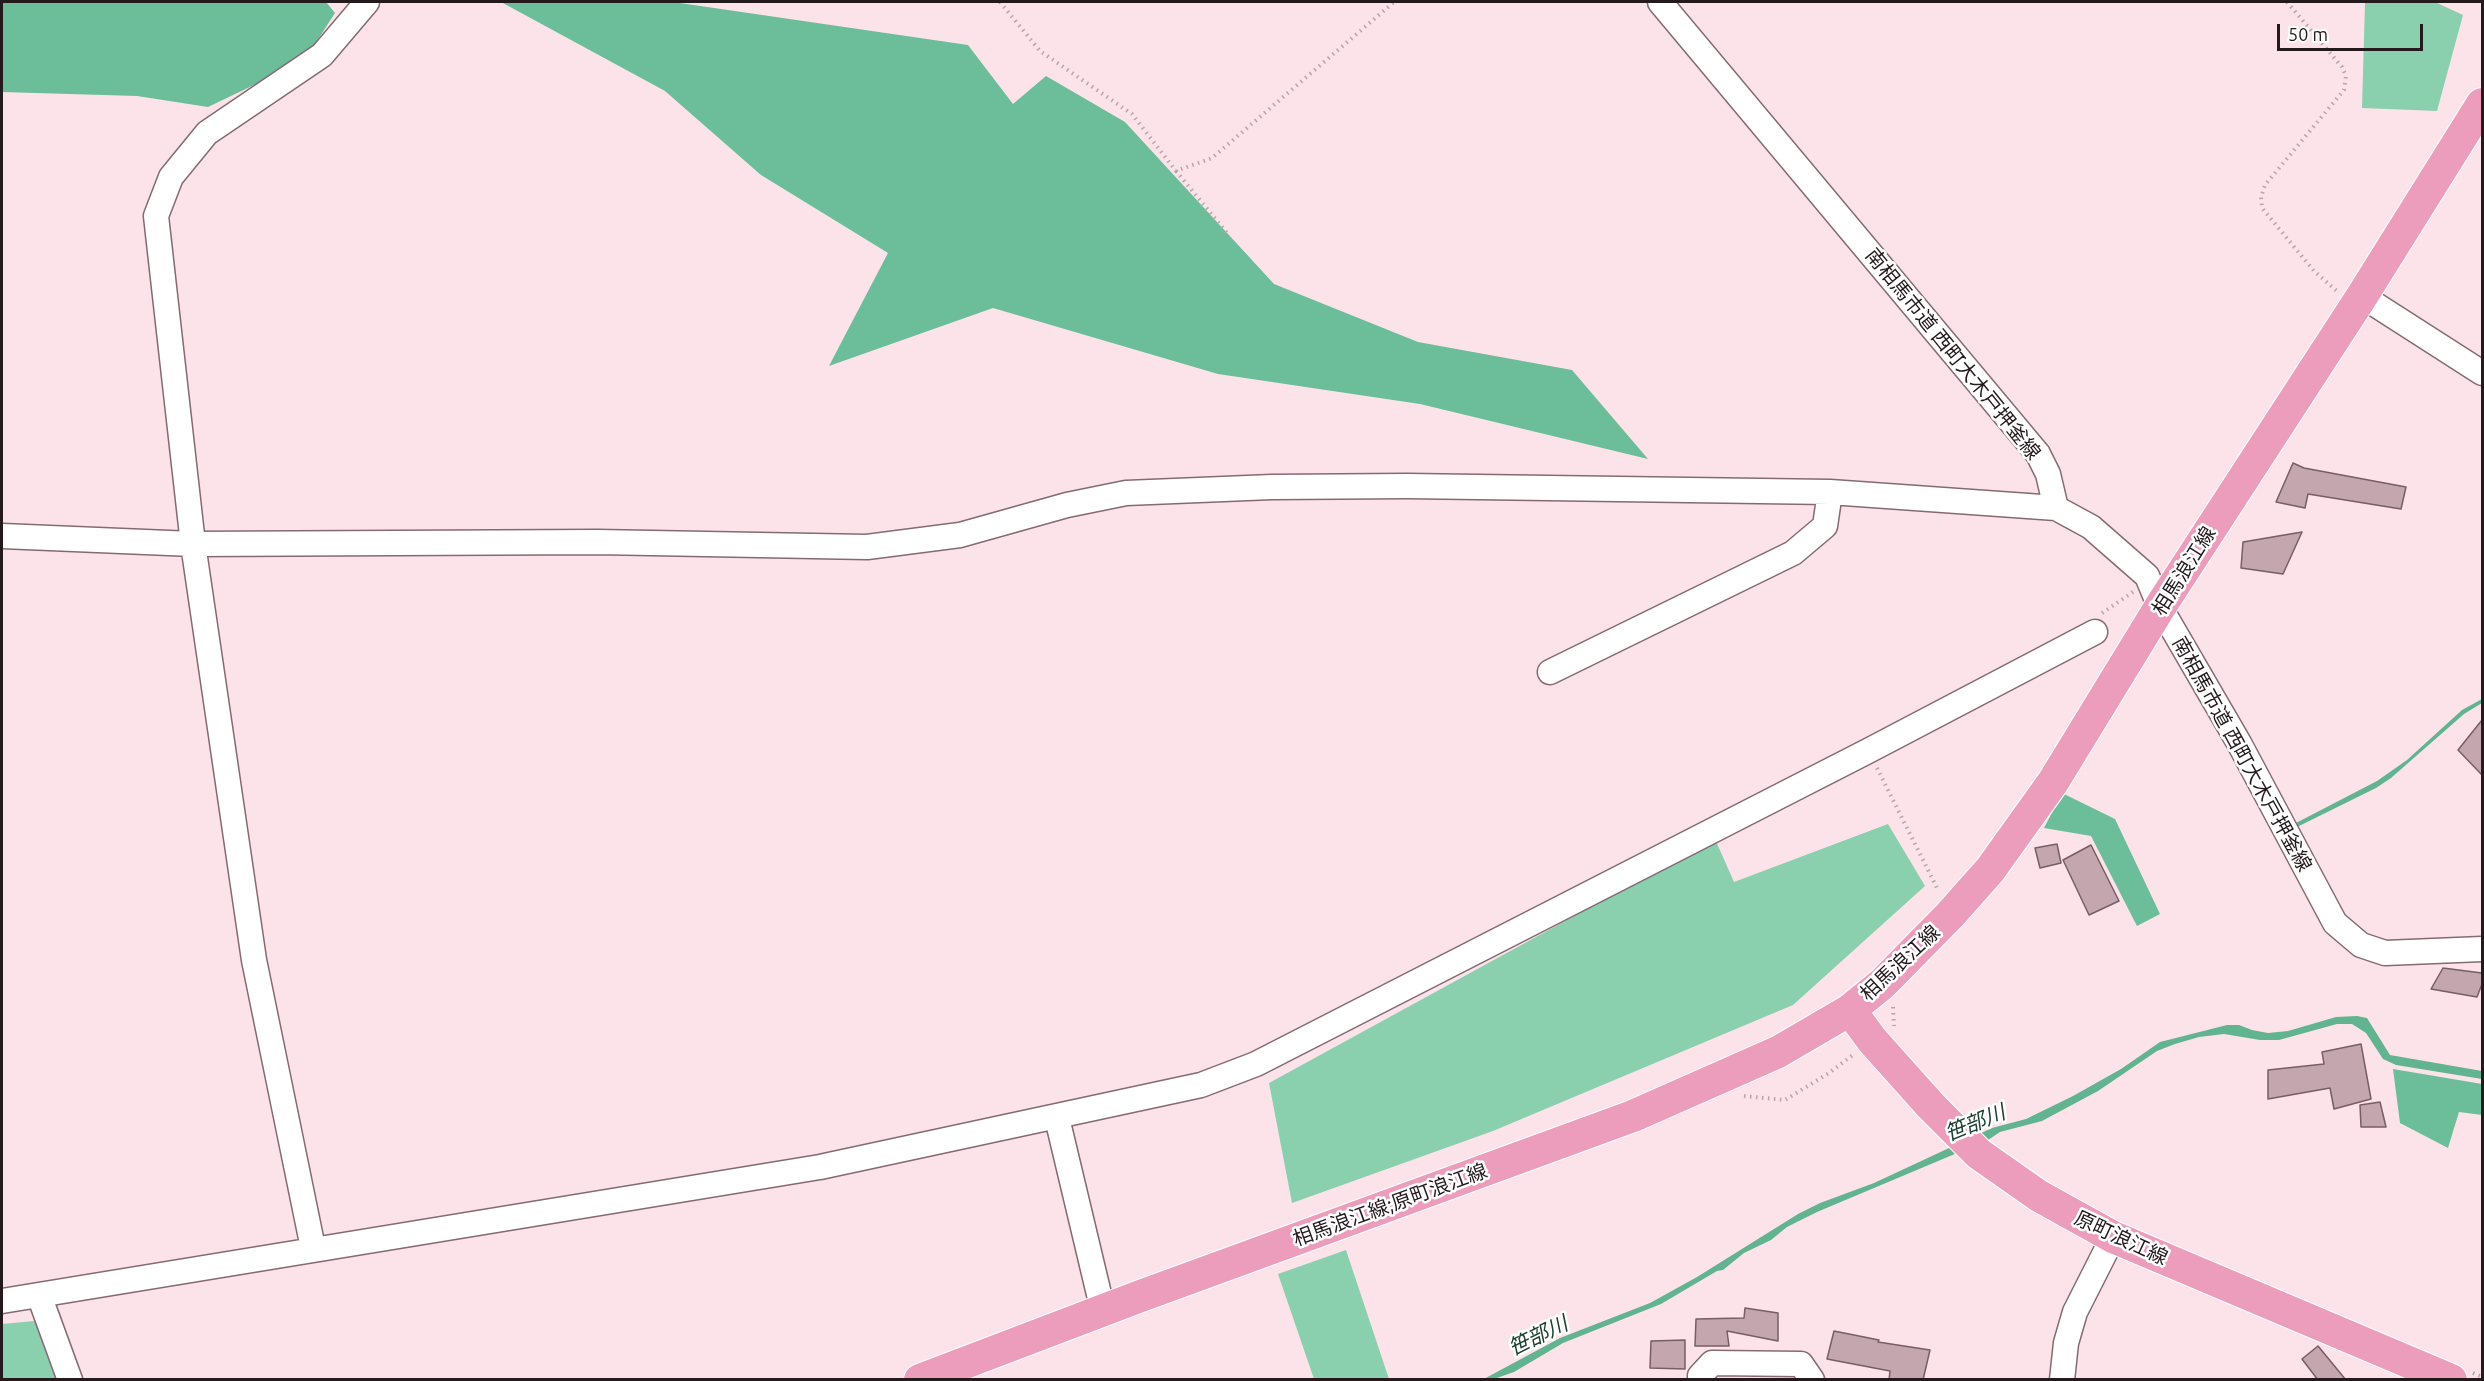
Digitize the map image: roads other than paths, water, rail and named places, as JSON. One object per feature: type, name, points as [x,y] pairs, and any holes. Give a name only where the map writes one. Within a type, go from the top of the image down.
[{"type":"main road","name":"相馬浪江線","points":[[1850,1010],[1882,984],[1950,915],[1990,870],[2053,782],[2150,597],[2359,300],[2482,104]]},
{"type":"main road","name":"原町浪江線","points":[[1850,1010],[1872,1040],[1949,1125],[1979,1154],[2054,1206],[2113,1237],[2451,1380]]},
{"type":"main road","name":"相馬浪江線;原町浪江線","points":[[920,1380],[1633,1116],[1779,1052],[1850,1010]]},
{"type":"street","points":[[313,1248],[254,960],[193,544],[156,216],[171,177],[207,133],[322,55],[367,2]]},
{"type":"street","name":"南相馬市道 西町大木戸押釜線","points":[[1660,2],[2038,454],[2048,474],[2056,508],[2091,527],[2147,576],[2150,597],[2239,743],[2335,924],[2361,945],[2385,953],[2482,949]]},
{"type":"street","points":[[2359,300],[2482,373]]},
{"type":"street","points":[[2,536],[193,544],[597,542],[867,547],[960,535],[1067,505],[1126,493],[1272,487],[1407,486],[1830,492],[2056,508]]},
{"type":"street","points":[[1550,672],[1793,552],[1825,526],[1830,492]]},
{"type":"street","points":[[2,1301],[313,1248],[820,1167],[1057,1118],[1201,1085],[1256,1064],[1868,751],[2095,624]]},
{"type":"street","points":[[1057,1118],[1103,1311]]},
{"type":"street","points":[[2062,1380],[2066,1343],[2075,1312],[2113,1237]]},
{"type":"street","points":[[39,1294],[70,1380]]},
{"type":"street","points":[[1700,1380],[1700,1376],[1712,1363],[1801,1364],[1812,1380]]},
{"type":"water label","name":"笹部川","points":[[1975,1123]]},
{"type":"water label","name":"笹部川","points":[[1538,1336]]}]
